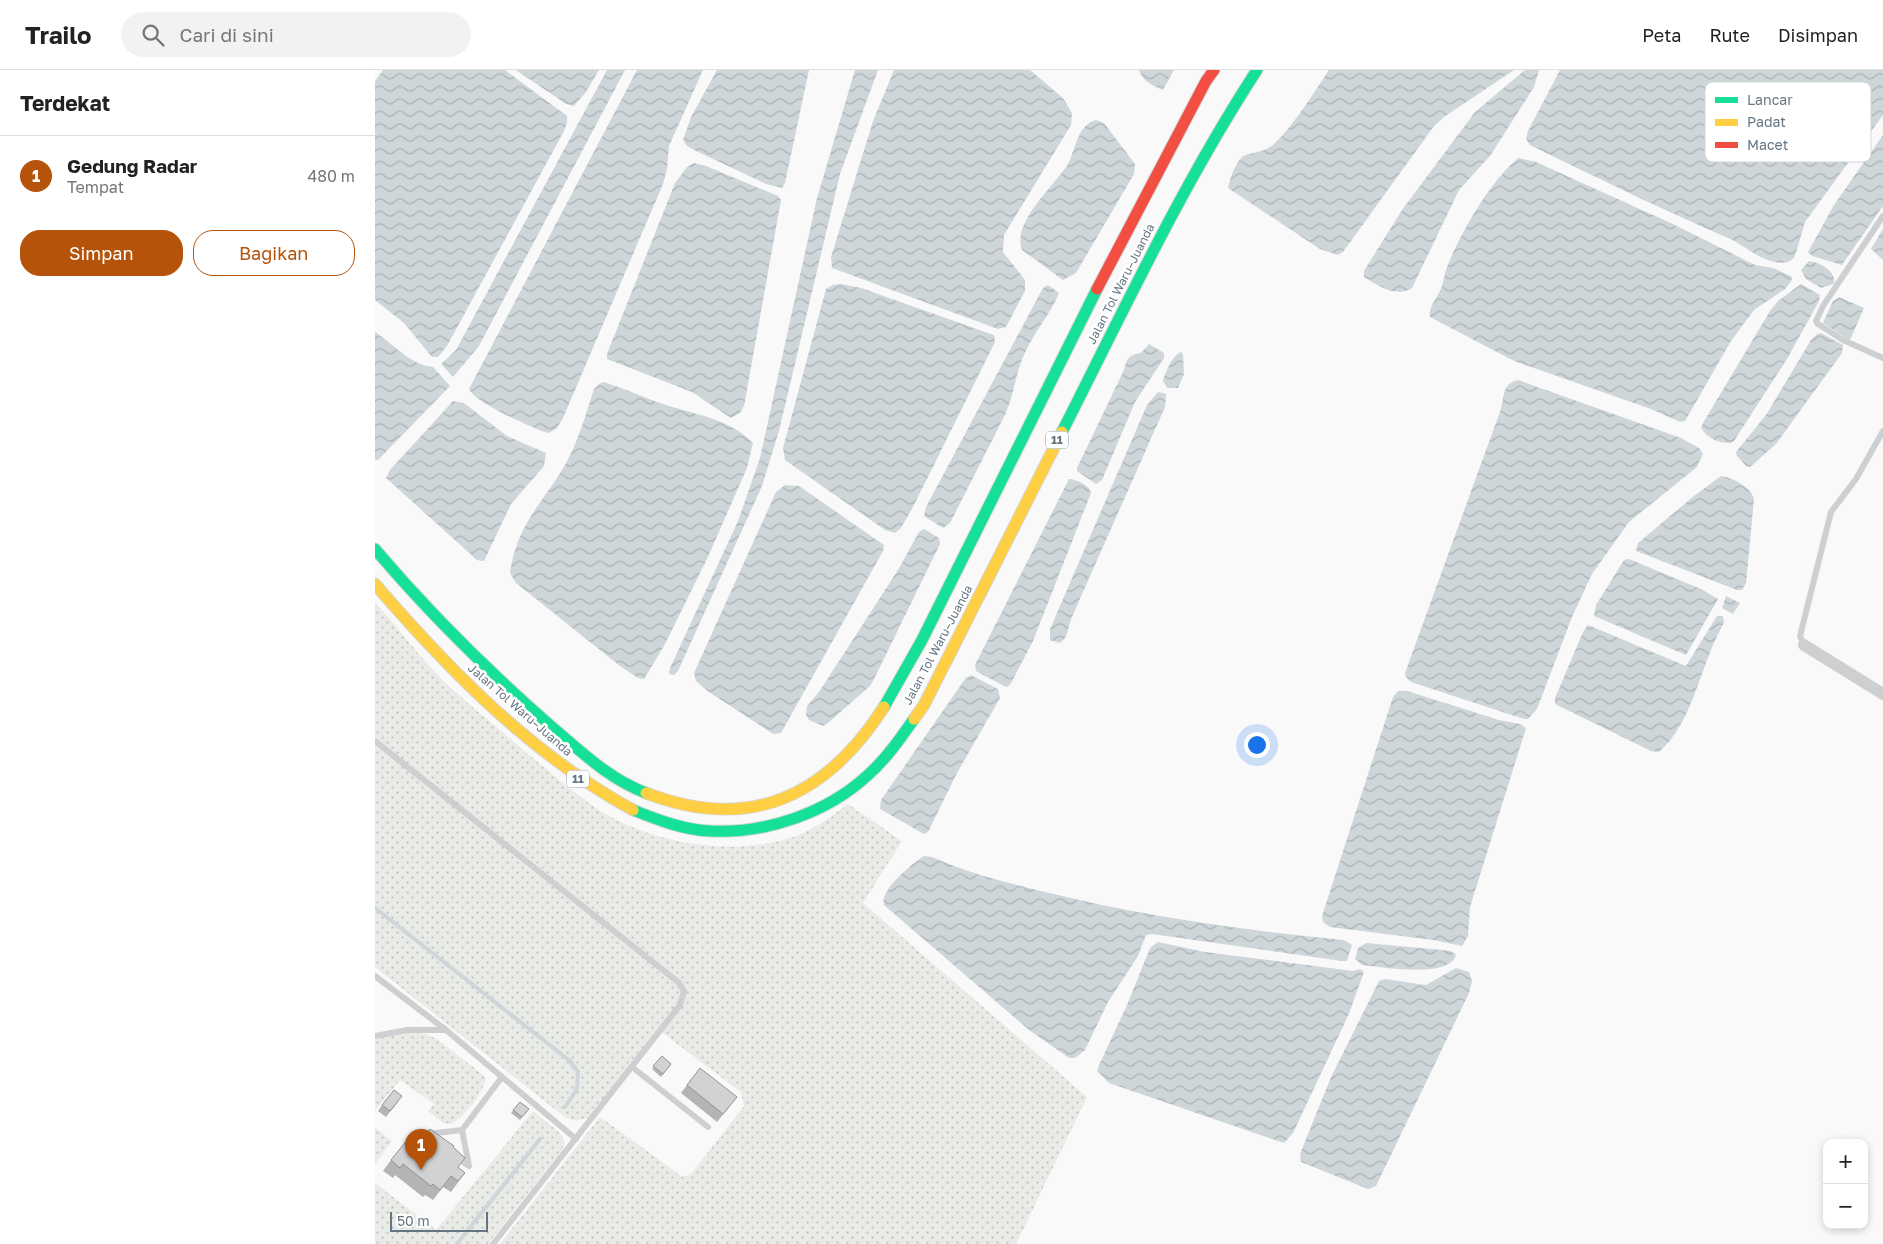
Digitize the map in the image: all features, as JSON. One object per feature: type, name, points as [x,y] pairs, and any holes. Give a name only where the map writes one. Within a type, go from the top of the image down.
[{"type":"highway","name":"Jalan Tol Waru–Juanda","points":[[375,549],[411,592],[478,661],[593,762],[631,787],[692,807],[753,807],[797,794],[813,784],[847,755],[882,712],[922,640],[1084,313],[1159,168],[1206,81],[1214,70]]},
{"type":"highway","name":"Jalan Tol Waru–Juanda","points":[[375,584],[436,654],[525,735],[576,778],[643,815],[694,830],[746,831],[770,828],[810,813],[840,796],[859,783],[899,740],[923,705],[1189,182],[1219,128],[1257,70]]},
{"type":"street","points":[[1804,645],[1883,694]]},
{"type":"lane","points":[[1883,216],[1823,306],[1816,321],[1843,340],[1883,358]]},
{"type":"lane","points":[[1804,645],[1800,636],[1831,512],[1856,479],[1883,432]]},
{"type":"lane","points":[[375,741],[682,987],[684,994],[680,1004],[632,1067],[493,1244]]},
{"type":"lane","points":[[375,976],[446,1030],[575,1139]]},
{"type":"lane","points":[[375,1036],[407,1030],[446,1030]]},
{"type":"lane","points":[[632,1067],[708,1127]]},
{"type":"lane","points":[[435,1143],[428,1137],[427,1133],[461,1130],[502,1077]]},
{"type":"lane","points":[[451,1154],[469,1166],[461,1130]]},
{"type":"shaded area","points":[[375,602],[430,667],[459,695],[577,794],[596,808],[619,821],[645,832],[673,840],[732,847],[761,845],[788,838],[813,828],[848,804],[902,841],[863,903],[1087,1097],[1016,1244],[500,1244],[600,1117],[683,1177],[691,1174],[744,1106],[741,1092],[660,1031],[593,1117],[576,1121],[566,1118],[375,967]]},
{"type":"shaded area","points":[[417,1031],[437,1039],[486,1077],[481,1091],[473,1104],[452,1124],[443,1123],[428,1111],[434,1104],[400,1080],[375,1111],[375,1039],[394,1033]]},
{"type":"shaded area","points":[[533,1111],[559,1132],[565,1142],[562,1150],[488,1244],[375,1244],[375,1183],[436,1230]]},
{"type":"shaded area","points":[[375,1128],[392,1141],[375,1164]]},
{"type":"water","points":[[383,70],[505,70],[567,116],[564,131],[447,346],[438,357],[432,357],[404,323],[375,300],[375,81]]},
{"type":"water","points":[[516,70],[599,70],[586,92],[574,106],[566,104]]},
{"type":"water","points":[[607,70],[625,70],[479,346],[453,377],[441,364],[456,350]]},
{"type":"water","points":[[637,70],[703,70],[669,146],[667,169],[663,184],[563,418],[557,428],[549,433],[541,431],[491,407],[481,401],[469,389]]},
{"type":"water","points":[[717,70],[809,70],[785,183],[782,188],[766,184],[696,151],[687,146],[683,140],[691,117]]},
{"type":"water","points":[[855,70],[878,70],[840,174],[779,431],[762,486],[678,671],[674,675],[669,674],[670,668],[738,521],[760,458],[817,198]]},
{"type":"water","points":[[894,70],[1030,70],[1063,98],[1072,113],[1071,125],[1004,235],[1003,252],[1025,280],[1025,291],[1006,327],[998,329],[832,268],[831,257],[873,121]]},
{"type":"water","points":[[1139,70],[1174,70],[1163,90],[1145,80]]},
{"type":"water","points":[[1329,70],[1514,70],[1444,117],[1434,126],[1343,252],[1338,255],[1320,249],[1228,188],[1233,171],[1239,160],[1244,156],[1269,148],[1280,138],[1303,109]]},
{"type":"water","points":[[1525,70],[1539,70],[1534,87],[1490,156],[1459,190],[1412,288],[1400,292],[1388,290],[1364,277],[1364,271],[1402,210],[1475,112]]},
{"type":"water","points":[[1560,70],[1883,70],[1883,115],[1871,131],[1871,82],[1705,82],[1705,162],[1849,162],[1805,222],[1795,256],[1785,263],[1778,263],[1760,257],[1733,241],[1530,145],[1526,139],[1528,131]]},
{"type":"water","points":[[1096,120],[1104,123],[1135,164],[1134,174],[1076,273],[1063,280],[1022,250],[1020,239],[1028,216],[1068,164],[1081,132]]},
{"type":"water","points":[[1883,135],[1883,206],[1842,265],[1812,256],[1808,252],[1834,205],[1864,162],[1871,162],[1871,152]]},
{"type":"water","points":[[1518,158],[1536,162],[1675,225],[1755,265],[1773,268],[1791,276],[1792,280],[1785,289],[1754,310],[1731,341],[1685,421],[1680,422],[1651,409],[1514,361],[1430,317],[1430,310],[1441,289],[1447,267],[1468,224],[1486,194],[1507,168]]},
{"type":"water","points":[[694,163],[706,166],[778,196],[781,200],[744,406],[740,413],[731,418],[692,392],[607,359],[607,354],[675,183],[687,167]]},
{"type":"water","points":[[1883,229],[1883,260],[1871,249]]},
{"type":"water","points":[[1809,261],[1818,263],[1830,271],[1833,275],[1834,284],[1821,288],[1806,279],[1801,270]]},
{"type":"water","points":[[841,284],[861,288],[994,335],[995,342],[913,507],[901,528],[895,533],[885,530],[785,460],[783,448],[826,289],[833,285]]},
{"type":"water","points":[[1801,284],[1820,295],[1819,301],[1787,359],[1734,441],[1731,443],[1722,442],[1710,438],[1701,428],[1703,423],[1770,311],[1778,301]]},
{"type":"water","points":[[1048,285],[1059,293],[1024,355],[1005,415],[950,523],[943,528],[924,516],[926,507],[1043,288]]},
{"type":"water","points":[[1839,297],[1864,308],[1849,340],[1823,323],[1833,301]]},
{"type":"water","points":[[375,332],[417,363],[433,367],[450,386],[378,460],[375,460]]},
{"type":"water","points":[[1821,333],[1843,345],[1842,353],[1776,444],[1750,467],[1746,466],[1737,456],[1736,452],[1766,415],[1811,340]]},
{"type":"water","points":[[1149,344],[1164,353],[1164,358],[1135,402],[1102,480],[1096,484],[1077,471],[1077,468],[1128,360],[1131,356],[1141,353]]},
{"type":"water","points":[[1181,352],[1183,354],[1184,374],[1178,388],[1167,388],[1163,381],[1166,373],[1172,360]]},
{"type":"water","points":[[1518,380],[1681,438],[1699,448],[1703,454],[1697,467],[1629,522],[1592,574],[1572,617],[1537,709],[1528,719],[1411,682],[1405,673],[1501,409],[1505,391],[1509,384]]},
{"type":"water","points":[[604,382],[666,405],[724,423],[734,428],[753,443],[747,468],[707,559],[664,646],[644,679],[638,678],[620,666],[516,583],[510,573],[514,555],[525,527],[570,456],[594,389]]},
{"type":"water","points":[[1158,392],[1166,394],[1165,407],[1071,619],[1066,637],[1060,643],[1050,640],[1050,629],[1147,405]]},
{"type":"water","points":[[453,401],[464,403],[507,436],[546,453],[544,466],[511,504],[484,561],[477,560],[386,478],[390,470]]},
{"type":"water","points":[[1721,476],[1741,484],[1754,499],[1746,583],[1742,590],[1737,590],[1636,551],[1638,543]]},
{"type":"water","points":[[1069,479],[1086,485],[1091,493],[1033,641],[1010,685],[1006,687],[976,671],[975,665]]},
{"type":"water","points":[[785,485],[799,486],[884,545],[883,551],[781,733],[773,734],[709,692],[696,681],[694,673],[776,492]]},
{"type":"water","points":[[924,529],[939,538],[940,544],[870,686],[823,726],[809,720],[806,715],[807,706],[819,692],[898,570],[919,532]]},
{"type":"water","points":[[1629,559],[1701,589],[1718,599],[1686,655],[1594,616],[1596,605],[1624,560]]},
{"type":"water","points":[[1726,596],[1740,603],[1733,614],[1722,608]]},
{"type":"water","points":[[1717,616],[1723,616],[1724,623],[1709,655],[1689,708],[1681,725],[1659,752],[1651,751],[1555,704],[1555,698],[1583,632],[1588,625],[1686,666]]},
{"type":"water","points":[[971,675],[998,689],[1000,698],[957,773],[928,832],[924,834],[880,809],[881,800],[965,679]]},
{"type":"water","points":[[1398,691],[1407,691],[1499,720],[1520,724],[1526,728],[1470,907],[1468,936],[1462,946],[1433,940],[1330,927],[1323,922],[1322,916],[1393,697]]},
{"type":"water","points":[[924,856],[932,857],[1000,881],[1116,908],[1230,927],[1344,940],[1352,945],[1347,961],[1342,961],[1152,934],[1146,935],[1138,956],[1108,1002],[1085,1050],[1075,1058],[1069,1058],[1029,1030],[884,905],[886,892],[891,885]]},
{"type":"water","points":[[1158,942],[1205,952],[1353,971],[1360,969],[1364,972],[1348,1016],[1293,1133],[1284,1143],[1109,1083],[1097,1071],[1150,948]]},
{"type":"water","points":[[1366,943],[1451,951],[1456,955],[1451,962],[1441,967],[1428,969],[1414,970],[1362,965],[1355,959],[1358,948]]},
{"type":"water","points":[[1456,968],[1469,972],[1472,981],[1469,993],[1376,1186],[1368,1189],[1301,1162],[1300,1154],[1331,1077],[1379,981],[1385,979],[1426,985]]},
{"type":"building","points":[[662,1056],[671,1064],[663,1074],[653,1066]]},
{"type":"building","points":[[700,1068],[737,1097],[723,1114],[687,1085]]},
{"type":"building","points":[[394,1090],[402,1096],[390,1111],[382,1105]]},
{"type":"building","points":[[520,1102],[529,1109],[522,1117],[513,1110]]},
{"type":"building","points":[[430,1129],[454,1146],[465,1158],[458,1167],[465,1173],[458,1181],[451,1176],[440,1190],[433,1184],[431,1186],[403,1164],[400,1168],[391,1160],[407,1140],[415,1147]]},
{"type":"waterway","points":[[375,908],[570,1061],[578,1072],[577,1089],[565,1107]]},
{"type":"waterway","points":[[457,1244],[540,1139]]},
{"type":"traffic: fast","points":[[1062,432],[1179,203],[1257,70]]},
{"type":"traffic: fast","points":[[884,707],[922,640],[1097,289]]},
{"type":"traffic: fast","points":[[375,549],[439,619],[529,707],[597,765],[620,780],[646,793]]},
{"type":"traffic: fast","points":[[633,810],[681,827],[700,830],[731,831],[774,825],[815,810],[852,788],[887,756],[914,719]]},
{"type":"traffic: slow","points":[[914,719],[924,705],[1062,432]]},
{"type":"traffic: slow","points":[[375,584],[433,648],[494,709],[561,764],[633,810]]},
{"type":"traffic: slow","points":[[646,793],[684,804],[719,809],[752,807],[782,799],[811,784],[837,764],[861,738],[884,707]]},
{"type":"traffic: jam","points":[[1097,289],[1206,81],[1214,70]]},
{"type":"place","name":"Gedung Radar","points":[[421,1170]]}]
